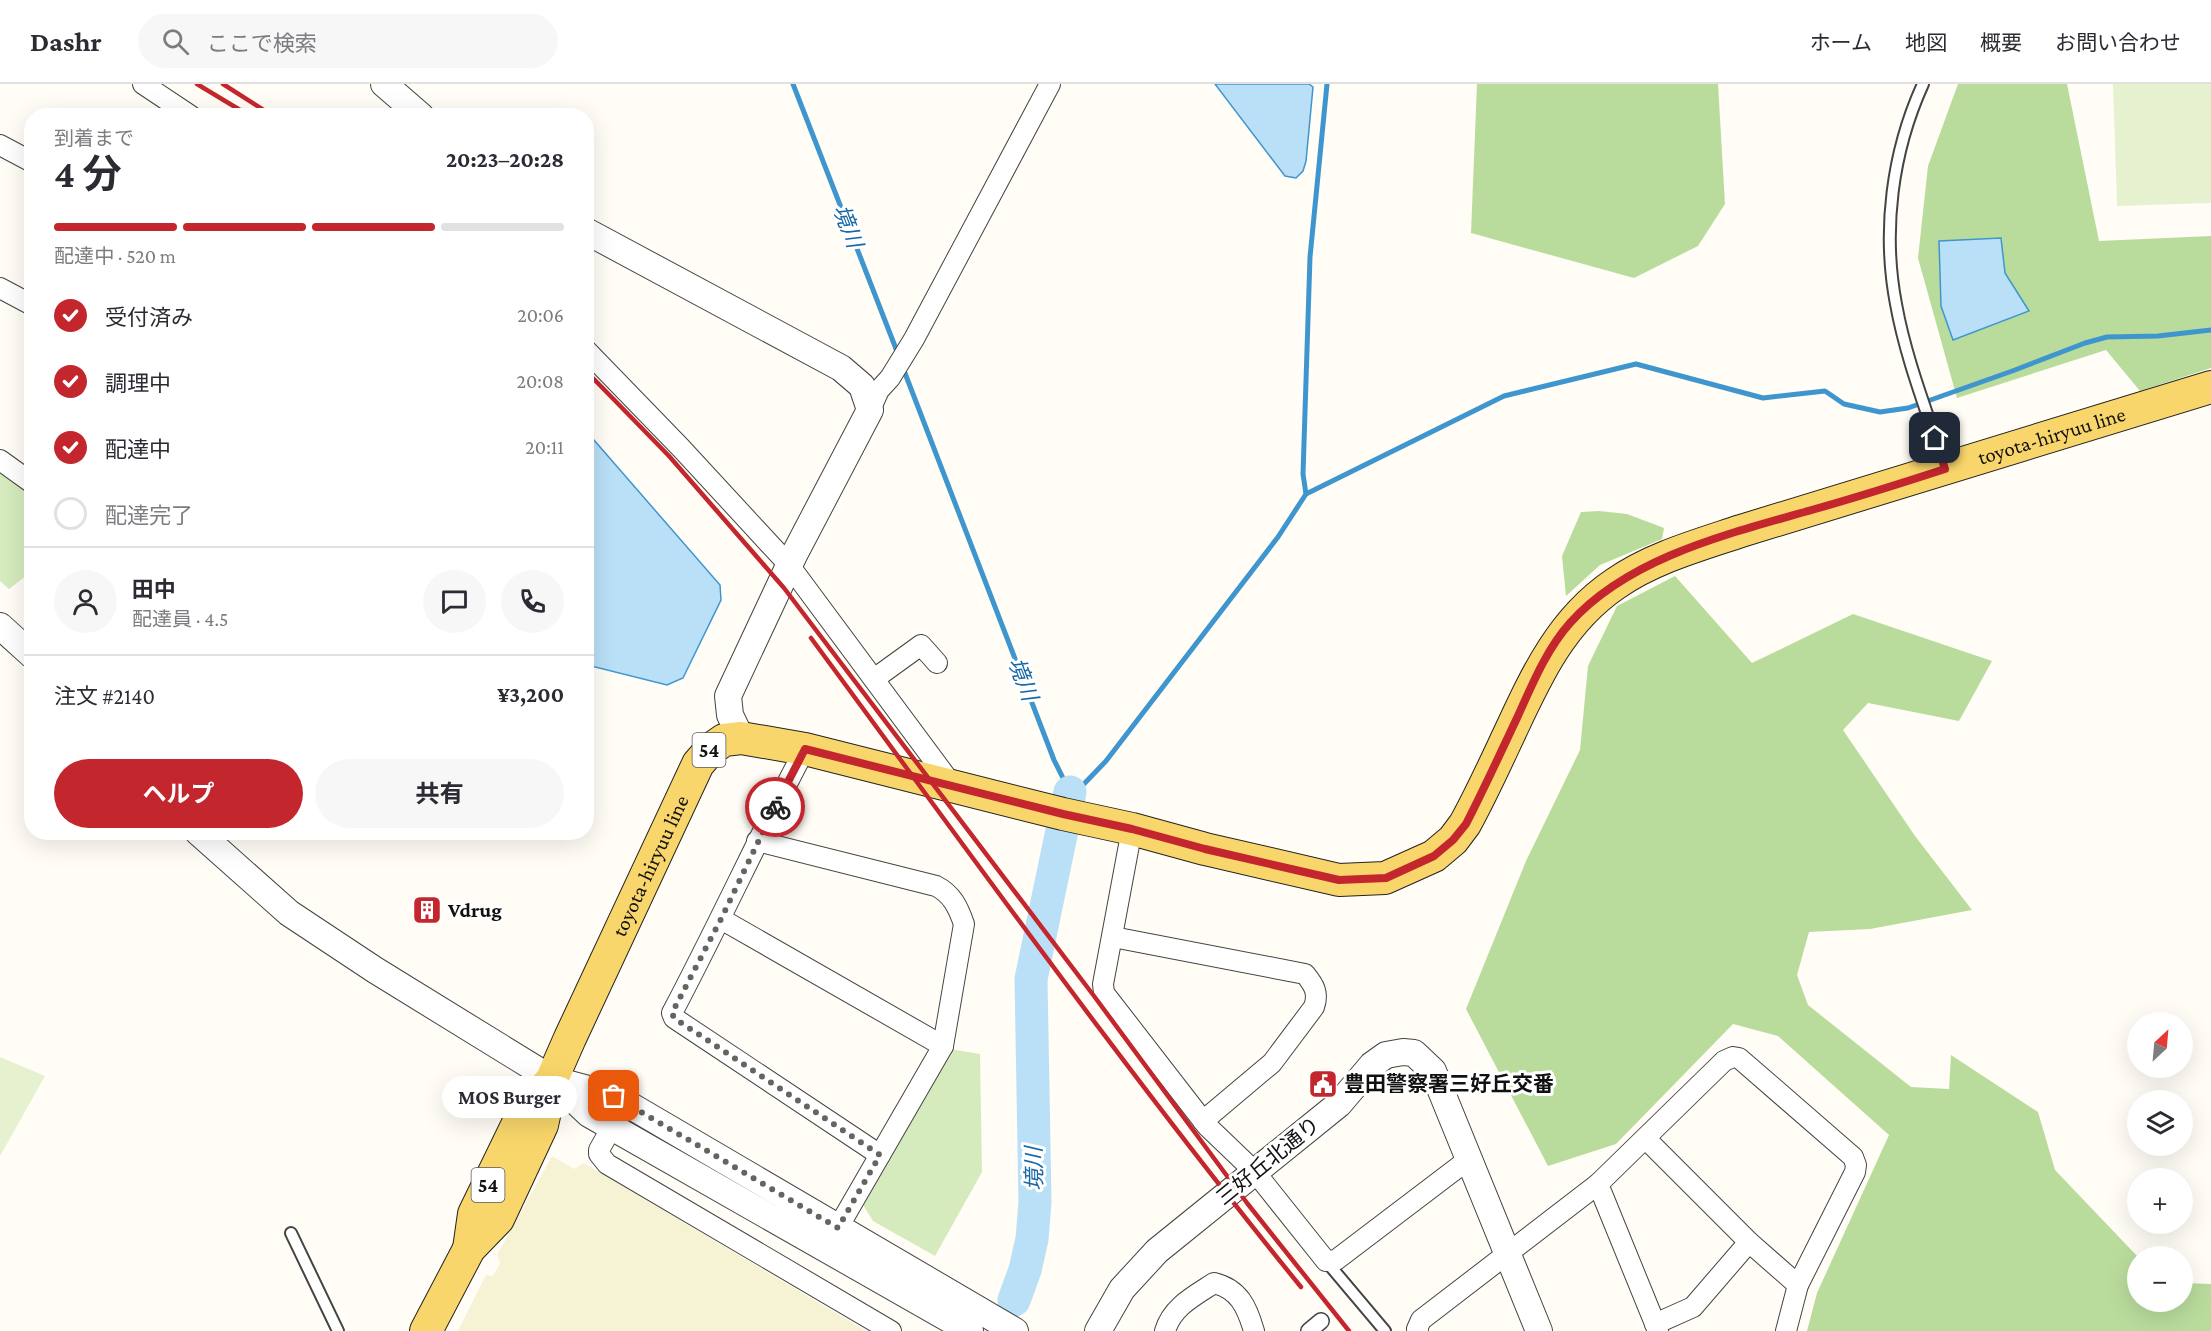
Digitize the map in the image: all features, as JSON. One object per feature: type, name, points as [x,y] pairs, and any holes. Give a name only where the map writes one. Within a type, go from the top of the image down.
[{"type":"main road","name":"toyota-hiryuu line","points":[[552,1079],[698,764],[711,749],[724,740],[741,738],[805,749],[1205,849],[1339,880],[1386,878],[1434,856],[1453,840],[1466,824],[1535,677],[1569,624],[1597,597],[1617,583],[1640,570],[1687,550],[1741,531],[2211,387]]},
{"type":"main road","name":"54","points":[[426,1331],[469,1249],[474,1214],[517,1123],[526,1107],[552,1079]]},
{"type":"street","points":[[143,84],[179,108]]},
{"type":"street","points":[[384,84],[412,108]]},
{"type":"street","points":[[741,738],[730,715],[728,696],[789,565],[879,390],[890,378],[907,349],[1050,84]]},
{"type":"street","points":[[0,144],[24,158]]},
{"type":"street","points":[[594,235],[840,368],[862,386],[870,410]]},
{"type":"street","points":[[0,288],[24,301]]},
{"type":"street","points":[[594,358],[789,565],[953,786]]},
{"type":"street","points":[[0,460],[24,477]]},
{"type":"street","points":[[0,626],[24,648]]},
{"type":"street","points":[[874,680],[921,645],[937,663]]},
{"type":"street","points":[[805,749],[672,1013],[674,1018],[880,1155]]},
{"type":"street","points":[[1119,826],[1113,937],[1103,984],[1104,993],[1203,1121],[1255,1172],[1326,1261],[1336,1260],[1469,1159]]},
{"type":"street","points":[[214,840],[290,913],[375,970],[552,1079],[589,1114],[1015,1331]]},
{"type":"street","points":[[757,841],[936,886],[947,892],[960,912],[964,924],[943,1046],[832,1238]]},
{"type":"street","points":[[721,919],[943,1046]]},
{"type":"street","points":[[1113,937],[1305,974],[1314,985],[1317,997],[1314,1007],[1272,1063],[1203,1121]]},
{"type":"street","name":"三好丘北通り","points":[[1098,1331],[1122,1288],[1157,1251],[1340,1104],[1372,1065],[1386,1055],[1403,1052],[1414,1053],[1433,1071],[1539,1331]]},
{"type":"street","points":[[1418,1331],[1421,1320],[1598,1184],[1724,1061],[1733,1057],[1739,1058],[1853,1157],[1856,1165],[1855,1172],[1798,1285],[1786,1331]]},
{"type":"street","points":[[552,1079],[614,1096],[970,1331]]},
{"type":"street","points":[[613,1125],[599,1150],[602,1159],[607,1164],[891,1331]]},
{"type":"street","points":[[1646,1138],[1749,1242],[1798,1285]]},
{"type":"street","points":[[1598,1184],[1656,1328],[1693,1307],[1749,1242]]},
{"type":"street","points":[[1165,1331],[1168,1319],[1179,1307],[1214,1283],[1228,1287],[1237,1294],[1254,1331]]},
{"type":"street","points":[[1309,1331],[1321,1321]]},
{"type":"lane","points":[[1923,84],[1912,110],[1898,161],[1890,216],[1890,257],[1896,304],[1945,469]]},
{"type":"lane","points":[[291,1233],[338,1331]]},
{"type":"lane","points":[[1326,1261],[1385,1331]]},
{"type":"shaded area","points":[[552,1156],[574,1169],[584,1163],[866,1331],[458,1331],[486,1275],[493,1276],[500,1263],[497,1255]]},
{"type":"green space","points":[[1477,84],[1718,84],[1725,204],[1698,246],[1634,278],[1471,233]]},
{"type":"green space","points":[[1958,84],[2067,84],[2099,241],[2211,236],[2211,368],[2140,391],[2106,350],[1957,398],[1918,258],[1928,166]]},
{"type":"green space","points":[[2113,84],[2211,84],[2211,203],[2117,206]]},
{"type":"green space","points":[[0,460],[24,475],[24,577],[9,589],[0,581]]},
{"type":"green space","points":[[1581,512],[1627,514],[1664,528],[1662,539],[1600,565],[1566,596],[1562,556]]},
{"type":"green space","points":[[1675,576],[1752,663],[1853,614],[1992,661],[1959,721],[1868,703],[1843,730],[1915,836],[1972,910],[1870,929],[1809,932],[1797,975],[1808,1005],[1911,1087],[1949,1089],[1951,1055],[2038,1112],[2055,1170],[2128,1246],[2127,1312],[2193,1312],[2193,1283],[2211,1284],[2211,1331],[1807,1331],[1817,1293],[1889,1135],[1778,1036],[1733,1024],[1616,1144],[1548,1166],[1466,1009],[1526,861],[1580,750],[1588,666],[1617,606]]},
{"type":"green space","points":[[950,1049],[980,1054],[982,1172],[935,1256],[873,1221],[862,1203]]},
{"type":"green space","points":[[0,1057],[45,1076],[0,1156]]},
{"type":"water","points":[[1215,84],[1309,84],[1313,87],[1306,161],[1303,171],[1296,178],[1285,176]]},
{"type":"water","points":[[2001,238],[2005,273],[2029,311],[1953,340],[1941,306],[1939,241]]},
{"type":"water","points":[[594,440],[720,585],[721,600],[683,678],[667,685],[594,667]]},
{"type":"waterway","name":"境川","points":[[793,84],[898,354]]},
{"type":"waterway","points":[[1306,494],[1303,474],[1310,257],[1327,84]]},
{"type":"waterway","points":[[903,368],[1054,760],[1070,792],[1082,786],[1106,761],[1278,537],[1306,494],[1504,396],[1636,364],[1763,398],[1825,391],[1844,404],[1880,412],[1908,408],[2107,337],[2158,336],[2211,330]]},
{"type":"waterway","name":"境川","points":[[1014,1300],[1025,1270],[1032,1239],[1035,1202],[1031,979],[1070,792]]},
{"type":"railway","points":[[197,84],[237,108]]},
{"type":"railway","points":[[223,84],[260,108]]},
{"type":"railway","points":[[594,379],[669,456],[784,588],[1094,996],[1247,1203],[1349,1331]]},
{"type":"railway","points":[[811,638],[1113,1047],[1301,1287]]},
{"type":"way so far","points":[[614,1096],[838,1228],[880,1155],[674,1018],[672,1013],[775,807]]},
{"type":"place","name":"Vdrug","points":[[427,910]]},
{"type":"place","name":"豊田警察署三好丘交番","points":[[1323,1084]]},
{"type":"place","name":"MOS Burger","points":[[614,1096]]},
{"type":"route","points":[[775,807],[805,749],[1205,849],[1339,880],[1386,878],[1434,856],[1453,840],[1466,824],[1535,677],[1569,624],[1597,597],[1640,570],[1687,550],[1741,531],[1945,469],[1935,438]]}]
